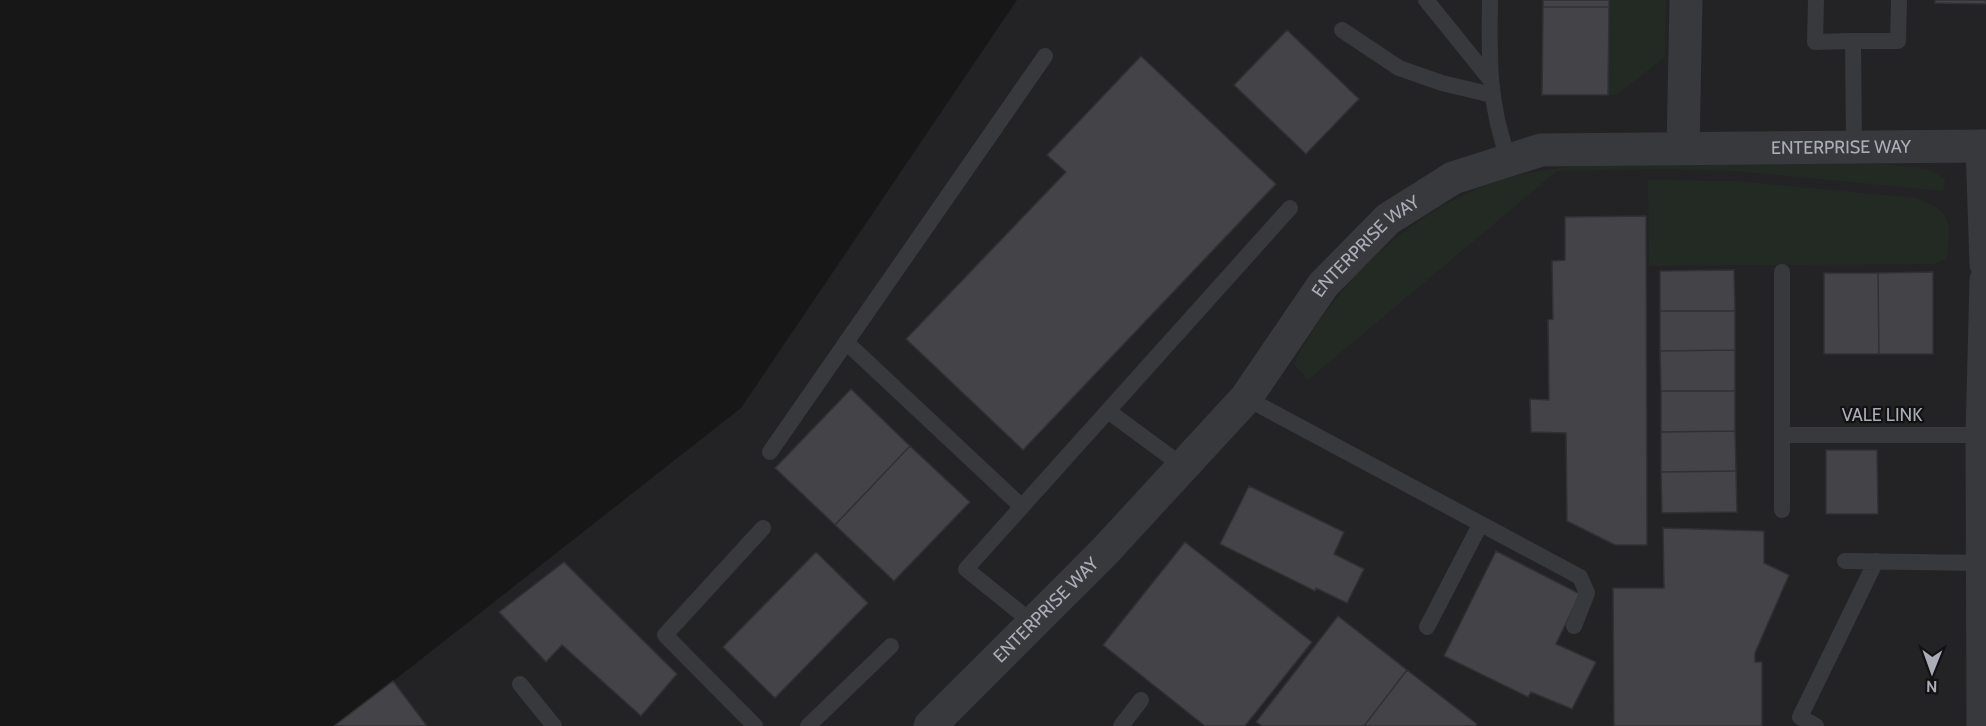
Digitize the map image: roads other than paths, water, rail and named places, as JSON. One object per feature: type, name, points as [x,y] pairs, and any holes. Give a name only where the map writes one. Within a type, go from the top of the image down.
[{"type":"street","points":[[1683,148],[1686,0]]},
{"type":"street","points":[[1984,146],[1986,264]]},
{"type":"street","name":"ENTERPRISE WAY","points":[[936,724],[1184,467],[1246,398],[1323,285],[1388,219],[1453,178],[1541,150],[1984,146]]},
{"type":"street","points":[[1983,726],[1982,435],[1986,279]]},
{"type":"lane","points":[[1426,0],[1489,78]]},
{"type":"lane","points":[[1490,0],[1489,78],[1499,133],[1509,160]]},
{"type":"lane","points":[[1816,0],[1815,42],[1898,41],[1899,0]]},
{"type":"lane","points":[[1342,30],[1399,68],[1442,83],[1492,95]]},
{"type":"lane","points":[[1854,41],[1854,147]]},
{"type":"lane","points":[[770,452],[1045,56]]},
{"type":"lane","points":[[1033,622],[966,570],[1290,208]]},
{"type":"lane","points":[[1782,272],[1782,510]]},
{"type":"lane","points":[[846,342],[1022,507]]},
{"type":"lane","points":[[1246,398],[1580,577],[1587,593],[1574,626]]},
{"type":"lane","points":[[1108,411],[1184,467]]},
{"type":"lane","name":"VALE LINK","points":[[1782,435],[1982,435]]},
{"type":"lane","points":[[1427,627],[1480,525]]},
{"type":"lane","points":[[755,726],[665,635],[763,528]]},
{"type":"lane","points":[[1845,561],[1984,559]]},
{"type":"lane","points":[[1816,726],[1800,717],[1876,561]]},
{"type":"lane","points":[[808,726],[891,646]]},
{"type":"lane","points":[[520,684],[546,723]]},
{"type":"lane","points":[[1121,726],[1141,700]]}]
